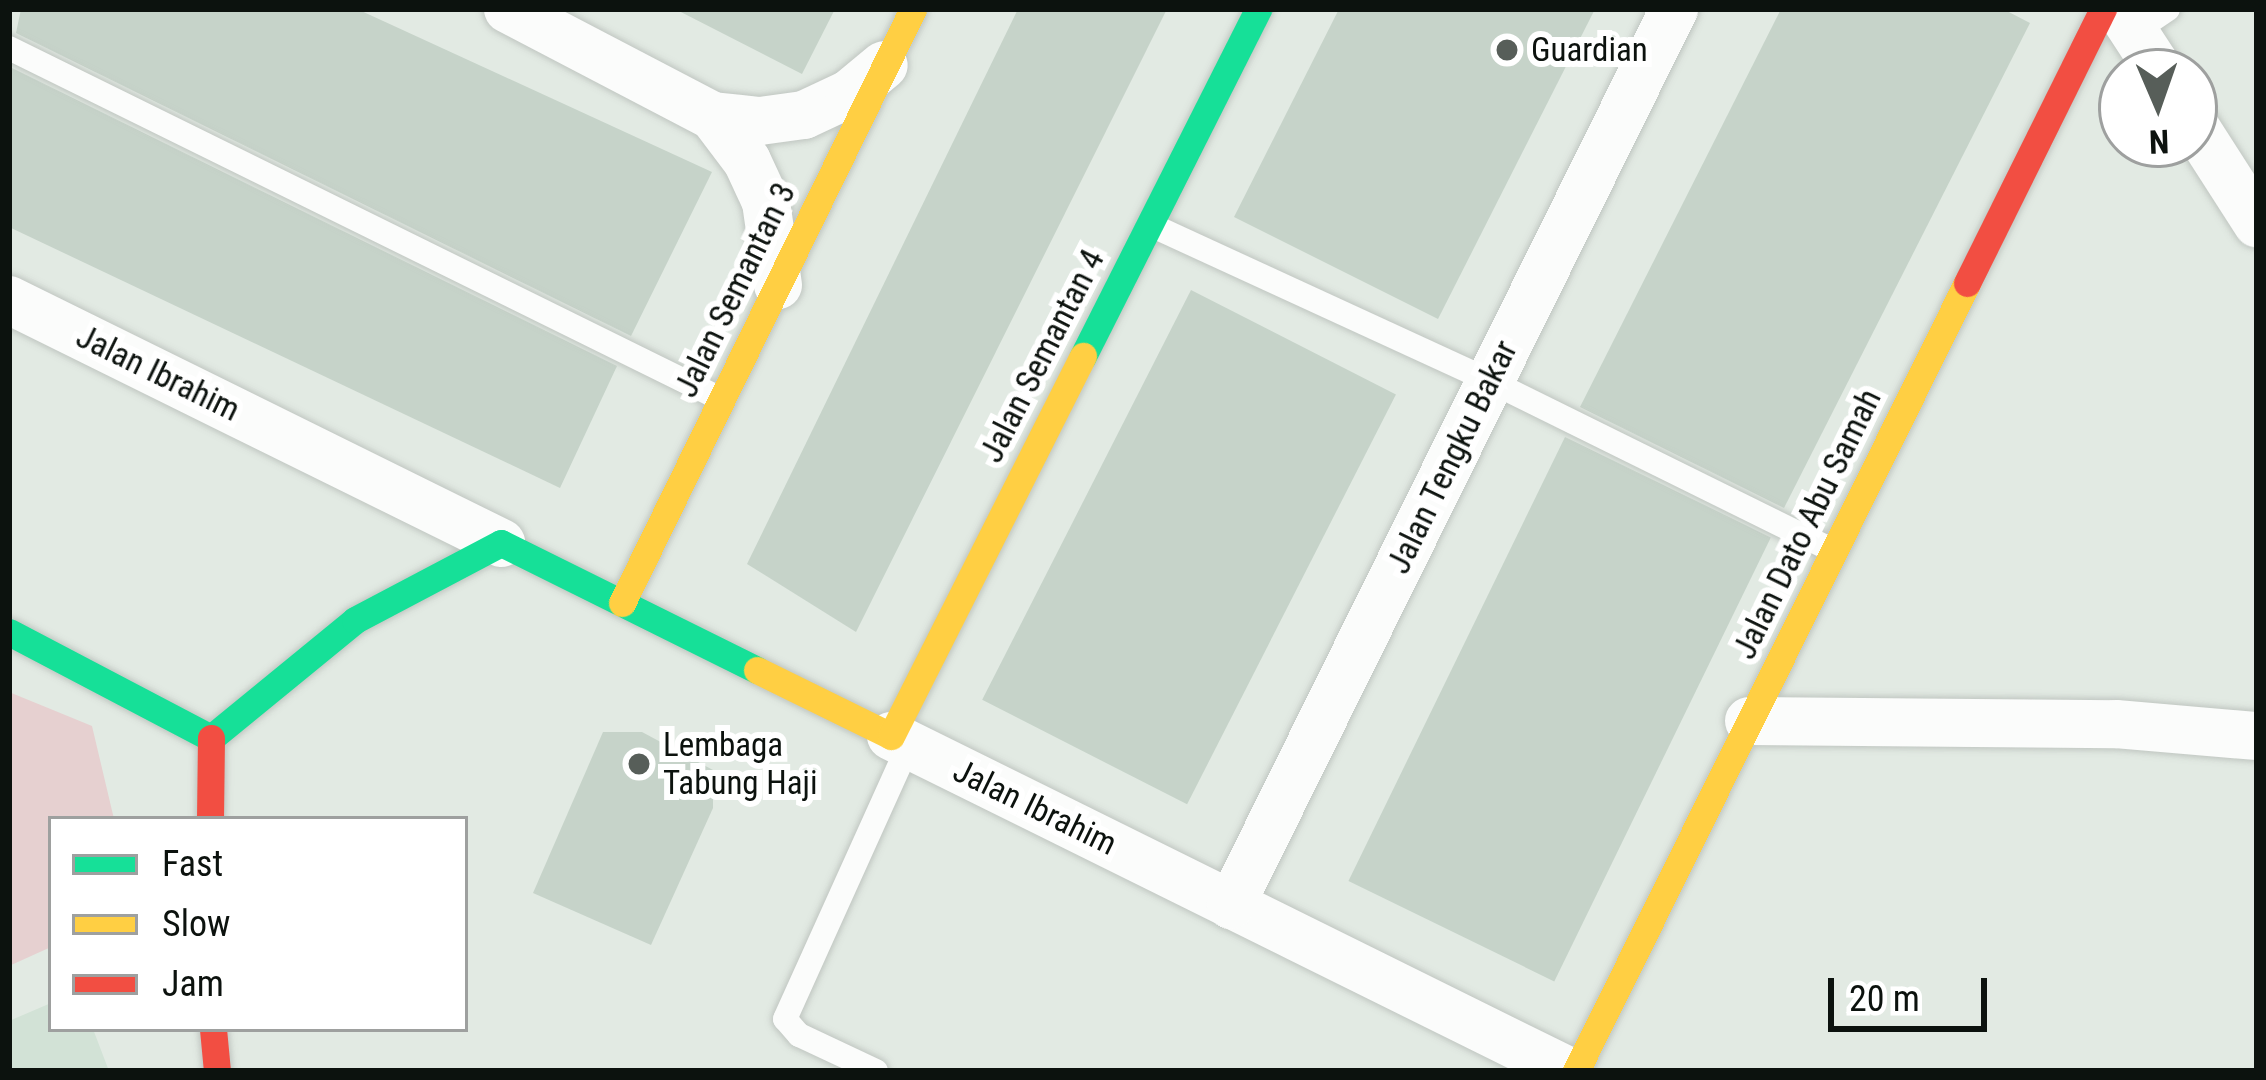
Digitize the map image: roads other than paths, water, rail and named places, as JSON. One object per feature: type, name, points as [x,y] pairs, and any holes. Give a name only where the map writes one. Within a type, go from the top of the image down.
[{"type":"street","points":[[508,9],[712,116],[760,121],[805,115],[849,94],[886,64]]},
{"type":"street","name":"Jalan Semantan 3","points":[[622,603],[913,9]]},
{"type":"street","name":"Jalan Semantan 4","points":[[900,740],[1258,9]]},
{"type":"street","name":"Jalan Tengku Bakar","points":[[1231,904],[1674,9]]},
{"type":"street","name":"Jalan Dato Abu Samah","points":[[1555,1068],[1749,721],[1834,551],[2137,26]]},
{"type":"street","points":[[712,116],[747,161],[766,202],[778,285]]},
{"type":"street","points":[[2218,162],[2257,223]]},
{"type":"street","name":"Jalan Ibrahim","points":[[9,300],[1555,1068]]},
{"type":"street","points":[[210,816],[212,738],[355,620],[501,543]]},
{"type":"street","points":[[9,632],[212,738]]},
{"type":"street","points":[[1749,721],[2116,724],[2257,736]]},
{"type":"street","points":[[213,1032],[217,1071]]},
{"type":"lane","points":[[9,49],[722,400]]},
{"type":"lane","points":[[1149,224],[1490,381],[1834,551]]},
{"type":"lane","points":[[876,1071],[800,1035],[785,1019],[900,740]]},
{"type":"place","name":"Guardian","points":[[1507,50]]},
{"type":"place","name":"Lembaga Tabung Haji","points":[[639,764]]}]
